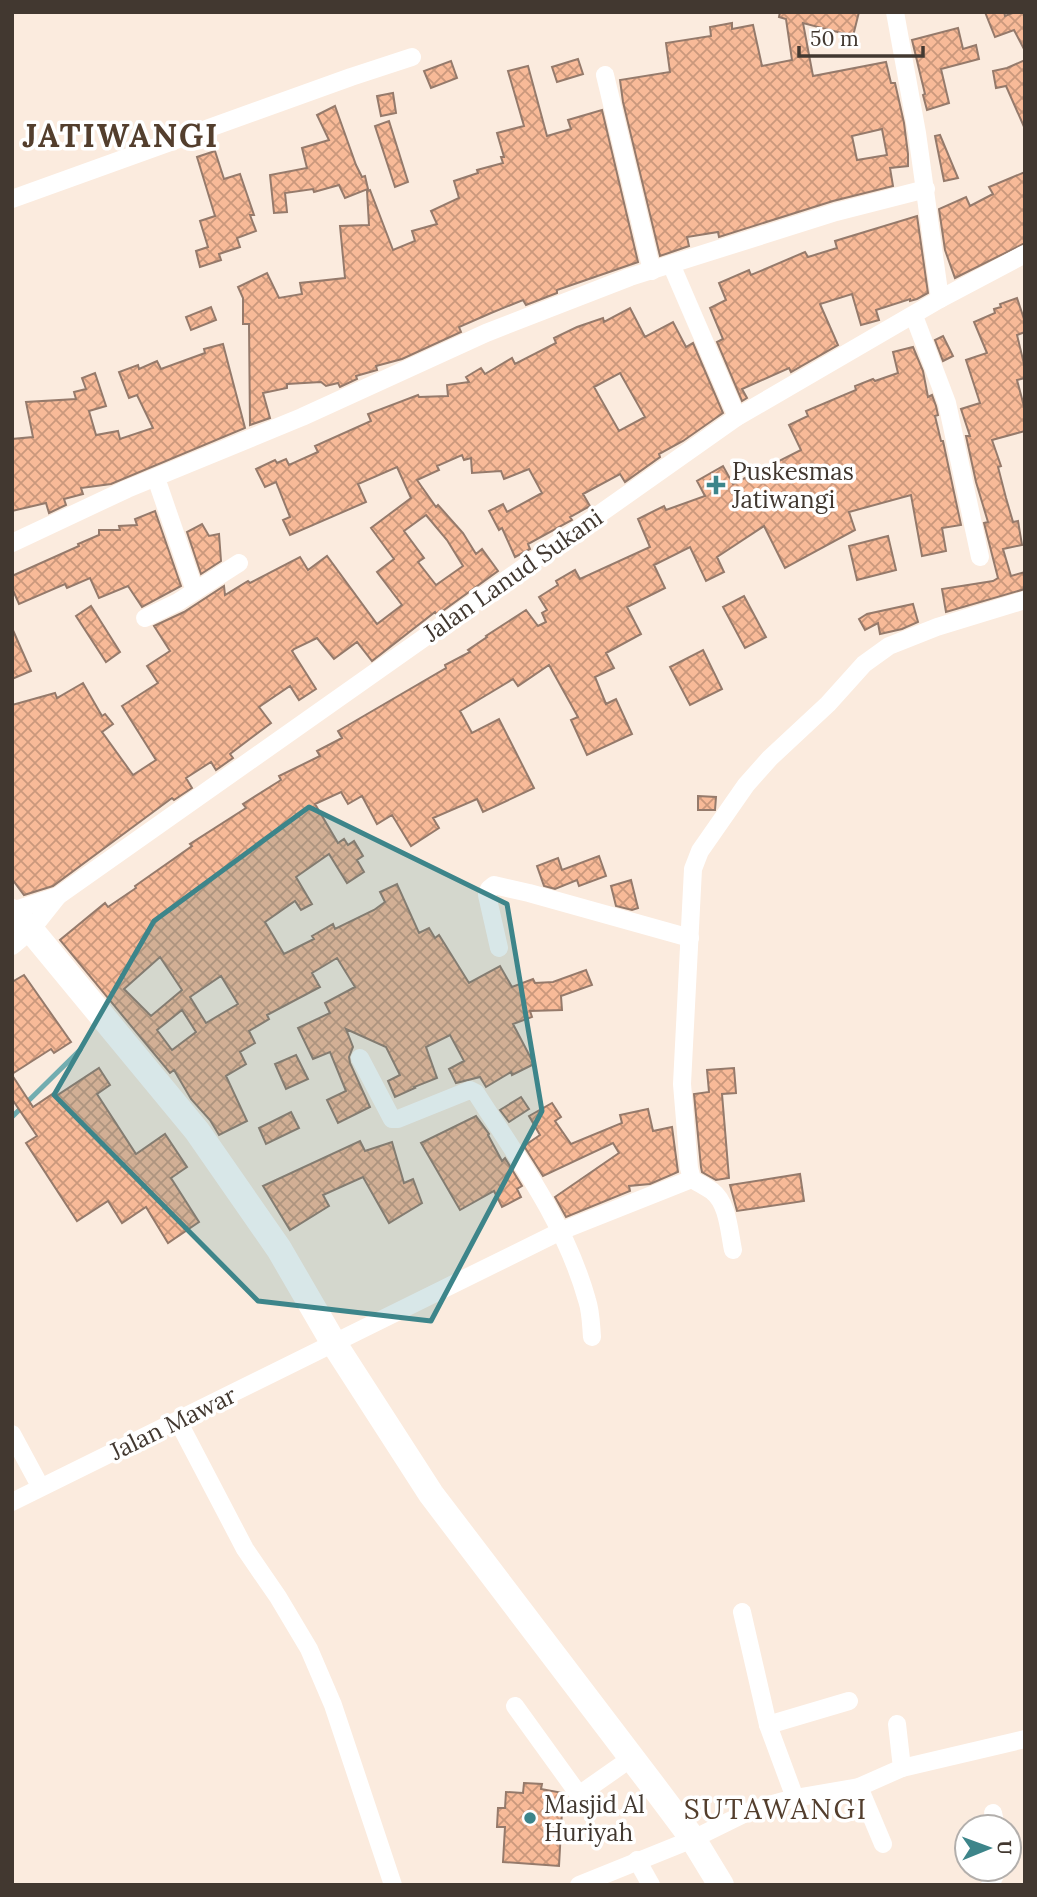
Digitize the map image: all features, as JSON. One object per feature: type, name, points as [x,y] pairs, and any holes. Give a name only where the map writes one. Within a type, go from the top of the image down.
[{"type":"highway","points":[[12,912],[22,938],[197,1131],[279,1249],[333,1342],[431,1494],[693,1839],[721,1885]]},
{"type":"street","points":[[895,12],[926,189],[940,299]]},
{"type":"street","points":[[12,199],[412,57]]},
{"type":"street","points":[[605,75],[652,271]]},
{"type":"street","points":[[12,542],[302,417],[486,333],[671,264],[836,212],[926,189]]},
{"type":"street","name":"Jalan Lanud Sukani","points":[[12,912],[58,896],[737,417],[940,299],[1025,254]]},
{"type":"street","points":[[671,264],[737,417]]},
{"type":"street","points":[[914,316],[947,403],[979,557]]},
{"type":"street","points":[[156,478],[195,591]]},
{"type":"street","points":[[145,618],[178,602],[239,563]]},
{"type":"street","points":[[733,1250],[721,1200],[692,1179],[689,1168],[682,1083],[693,869],[700,851],[746,785],[770,758],[828,704],[864,664],[889,646],[937,627],[1025,600]]},
{"type":"street","points":[[499,948],[487,895],[489,888],[494,885],[529,892],[690,938]]},
{"type":"street","points":[[22,938],[58,896]]},
{"type":"street","points":[[360,1058],[392,1119],[470,1090],[477,1093],[541,1191],[561,1231],[588,1302],[592,1337]]},
{"type":"street","name":"Jalan Mawar","points":[[12,1502],[561,1231],[692,1179]]},
{"type":"street","points":[[178,1421],[245,1549],[309,1649],[333,1705],[393,1885]]},
{"type":"street","points":[[12,1434],[40,1486]]},
{"type":"street","points":[[742,1612],[768,1725],[795,1798]]},
{"type":"street","points":[[768,1725],[849,1701]]},
{"type":"street","points":[[514,1706],[577,1792],[583,1792],[631,1759]]},
{"type":"street","points":[[897,1724],[902,1768]]},
{"type":"street","points":[[579,1885],[693,1839],[754,1809],[795,1798],[859,1787],[902,1768],[1025,1739]]},
{"type":"street","points":[[859,1787],[883,1844]]},
{"type":"street","points":[[637,1860],[651,1885]]},
{"type":"highlighted area","points":[[309,807],[507,904],[542,1111],[431,1321],[258,1301],[54,1095],[154,921]]},
{"type":"building","points":[[780,12],[859,12],[853,36],[803,23],[813,76],[886,62],[891,83],[895,83],[904,123],[908,166],[890,168],[893,186],[833,201],[719,237],[718,232],[687,237],[689,246],[660,256],[620,80],[670,72],[666,43],[711,36],[710,27],[732,23],[732,29],[753,25],[762,66],[792,60],[786,19],[779,17]],"holes":[[[882,129],[887,155],[857,160],[852,136]]]},
{"type":"building","points":[[985,12],[1004,12],[1005,16],[1025,12],[1025,51],[1014,30],[995,37]]},
{"type":"building","points":[[958,28],[963,49],[976,45],[979,59],[941,69],[949,103],[927,110],[912,40]]},
{"type":"building","points":[[578,59],[583,74],[557,82],[552,67]]},
{"type":"building","points":[[1025,60],[1025,129],[1006,86],[996,88],[993,71]]},
{"type":"building","points":[[451,61],[457,78],[431,88],[424,71]]},
{"type":"building","points":[[528,66],[547,136],[571,129],[568,120],[602,110],[638,262],[557,290],[557,293],[526,305],[523,300],[491,313],[459,327],[461,332],[402,359],[376,366],[377,370],[356,376],[357,379],[340,387],[338,383],[326,386],[321,382],[287,384],[287,388],[263,393],[270,418],[250,425],[249,324],[243,324],[243,298],[238,287],[267,273],[279,298],[302,294],[300,283],[345,278],[340,226],[369,225],[367,191],[370,190],[393,250],[415,241],[412,231],[437,224],[431,211],[459,198],[454,181],[478,173],[477,170],[503,163],[501,157],[504,157],[497,133],[524,126],[508,71]]},
{"type":"building","points":[[393,93],[396,113],[381,116],[377,96]]},
{"type":"building","points":[[335,106],[356,165],[362,177],[365,176],[368,189],[345,198],[339,185],[314,192],[313,189],[285,193],[287,212],[274,213],[270,175],[307,168],[302,148],[329,140],[317,115]]},
{"type":"building","points":[[389,121],[408,182],[395,187],[375,126]]},
{"type":"building","points":[[940,135],[958,178],[944,181],[935,136]]},
{"type":"building","points":[[215,151],[224,179],[240,174],[254,215],[250,215],[256,231],[237,238],[240,247],[219,254],[221,260],[200,267],[196,251],[208,247],[200,221],[215,216],[197,157]]},
{"type":"building","points":[[1025,172],[1025,243],[955,278],[945,250],[939,209],[966,197],[970,206],[993,194],[989,187]]},
{"type":"building","points":[[917,216],[928,293],[917,299],[876,310],[879,320],[861,325],[852,294],[820,304],[838,345],[791,372],[789,368],[742,389],[747,398],[742,401],[717,342],[723,339],[710,308],[726,300],[719,283],[749,270],[751,275],[805,252],[808,257],[837,248],[835,241]]},
{"type":"building","points":[[1017,298],[1025,322],[1025,332],[1017,335],[1025,378],[1017,380],[1025,410],[1025,431],[992,440],[1001,466],[998,467],[1013,522],[1018,521],[1022,545],[1003,549],[1011,576],[1025,572],[1025,589],[946,612],[942,589],[998,578],[984,523],[988,522],[966,436],[970,436],[961,409],[980,403],[966,360],[987,353],[974,322],[995,313],[994,309],[1001,307],[1000,304]]},
{"type":"building","points":[[211,307],[216,320],[191,330],[186,317]]},
{"type":"building","points":[[630,308],[645,337],[673,322],[686,347],[693,343],[723,413],[659,454],[660,457],[625,482],[620,474],[583,494],[590,506],[570,517],[572,520],[528,544],[530,549],[515,557],[502,528],[499,530],[489,511],[503,504],[507,512],[542,493],[529,469],[504,479],[501,471],[472,473],[471,458],[464,460],[462,455],[437,466],[439,470],[417,480],[436,507],[438,505],[463,533],[476,554],[482,549],[498,571],[437,615],[435,612],[372,661],[357,642],[334,659],[317,638],[294,649],[292,651],[316,689],[299,700],[290,686],[259,707],[271,723],[230,754],[233,758],[216,770],[211,762],[186,778],[192,788],[174,800],[172,798],[53,886],[24,895],[12,879],[12,705],[55,693],[57,698],[83,683],[102,716],[105,714],[113,724],[102,732],[133,775],[156,760],[122,706],[158,683],[147,666],[170,651],[154,626],[184,612],[224,586],[225,595],[300,557],[308,570],[327,556],[377,624],[402,605],[377,572],[394,559],[371,528],[411,498],[397,467],[358,484],[366,502],[290,535],[283,520],[290,517],[276,482],[265,487],[256,469],[275,460],[277,463],[286,459],[289,465],[318,452],[315,446],[371,421],[368,414],[418,395],[448,396],[447,385],[469,382],[466,377],[481,368],[485,374],[512,358],[515,364],[556,343],[554,338],[577,327],[603,318],[604,322]],"holes":[[[620,373],[645,417],[619,431],[594,387]],[[426,515],[447,540],[463,566],[436,585],[418,562],[424,558],[404,531]]]},
{"type":"building","points":[[943,336],[953,356],[943,361],[935,340]]},
{"type":"building","points":[[223,344],[245,428],[111,484],[81,488],[83,494],[64,499],[66,505],[49,513],[46,503],[12,511],[12,439],[33,437],[26,402],[76,399],[74,392],[86,389],[82,378],[95,373],[106,406],[89,411],[96,435],[118,431],[120,439],[153,428],[137,395],[129,398],[119,372],[138,365],[139,369],[157,361],[161,369],[205,353],[204,349]]},
{"type":"building","points":[[913,347],[923,371],[928,397],[932,395],[936,406],[938,415],[935,416],[961,525],[942,528],[946,551],[922,556],[911,495],[849,512],[855,530],[785,568],[764,526],[717,557],[724,572],[706,581],[690,547],[654,565],[665,588],[627,607],[641,634],[606,653],[614,668],[595,677],[606,704],[616,699],[632,734],[587,755],[571,720],[578,717],[549,665],[518,686],[513,679],[460,711],[472,733],[499,719],[534,788],[483,812],[477,799],[433,818],[439,828],[411,846],[392,815],[377,824],[362,796],[348,804],[341,792],[315,804],[338,843],[344,839],[348,845],[354,841],[363,856],[357,860],[364,872],[347,883],[329,854],[296,877],[312,904],[301,910],[295,901],[265,922],[284,954],[314,939],[312,936],[333,924],[335,929],[374,910],[385,902],[380,892],[397,884],[419,933],[429,928],[435,938],[439,935],[469,983],[500,966],[512,987],[533,979],[535,983],[553,982],[586,970],[592,985],[561,996],[562,1010],[530,1011],[532,1017],[513,1024],[534,1064],[512,1075],[511,1072],[486,1087],[480,1077],[456,1083],[449,1069],[464,1061],[450,1035],[426,1047],[437,1078],[395,1097],[388,1081],[400,1075],[386,1047],[346,1029],[353,1047],[350,1063],[370,1107],[338,1123],[327,1100],[346,1091],[330,1052],[313,1059],[298,1028],[330,1013],[325,1003],[355,987],[337,958],[312,973],[320,987],[267,1015],[269,1019],[249,1031],[255,1043],[240,1052],[246,1064],[226,1076],[247,1121],[219,1135],[210,1120],[191,1099],[174,1070],[170,1073],[60,940],[105,903],[108,907],[192,846],[190,844],[246,808],[243,804],[281,780],[279,776],[320,756],[317,751],[342,738],[338,731],[446,668],[445,665],[470,652],[468,650],[486,636],[526,610],[538,626],[546,622],[542,613],[547,610],[539,597],[558,585],[556,581],[575,570],[580,579],[650,547],[638,519],[664,506],[666,510],[705,496],[697,481],[723,466],[733,484],[801,450],[789,425],[808,416],[806,411],[856,390],[855,386],[898,373],[893,352]],"holes":[[[160,957],[182,990],[151,1016],[124,989]],[[221,976],[238,1004],[206,1023],[190,997]],[[182,1010],[196,1032],[172,1050],[157,1030]]]},
{"type":"building","points":[[155,511],[181,586],[142,607],[128,586],[99,598],[90,578],[67,588],[65,584],[19,604],[12,588],[12,576],[79,546],[78,544],[99,535],[99,530],[120,530],[119,526],[137,525],[135,519]]},
{"type":"building","points":[[202,524],[209,536],[219,534],[221,561],[201,574],[187,532]]},
{"type":"building","points":[[888,536],[896,570],[857,580],[849,546]]},
{"type":"building","points":[[744,596],[766,637],[745,648],[723,607]]},
{"type":"building","points":[[913,604],[918,622],[902,629],[880,634],[878,623],[865,630],[859,619],[867,614]]},
{"type":"building","points":[[91,606],[120,652],[106,662],[76,616]]},
{"type":"building","points":[[12,628],[31,671],[12,679]]},
{"type":"building","points":[[703,650],[722,689],[690,705],[670,667]]},
{"type":"building","points":[[698,796],[716,797],[715,810],[698,810]]},
{"type":"building","points":[[599,856],[606,876],[579,886],[577,880],[555,889],[544,886],[537,866],[558,858],[562,870]]},
{"type":"building","points":[[631,880],[638,908],[632,910],[616,906],[611,886]]},
{"type":"building","points":[[24,975],[71,1042],[54,1053],[51,1049],[12,1074],[12,982]]},
{"type":"building","points":[[296,1055],[308,1079],[286,1089],[275,1064]]},
{"type":"building","points":[[99,1068],[110,1085],[97,1094],[136,1154],[165,1134],[187,1167],[171,1178],[199,1222],[168,1243],[146,1207],[122,1223],[108,1201],[77,1221],[26,1143],[37,1136],[12,1099],[12,1075],[33,1107],[54,1093],[56,1096]]},
{"type":"building","points":[[734,1068],[736,1093],[722,1094],[729,1178],[716,1180],[702,1172],[694,1094],[709,1092],[707,1070]]},
{"type":"building","points":[[521,1097],[529,1109],[509,1122],[500,1110]]},
{"type":"building","points":[[552,1103],[561,1117],[555,1121],[571,1144],[622,1123],[620,1115],[648,1109],[653,1131],[672,1127],[678,1172],[650,1184],[629,1186],[630,1191],[566,1217],[555,1197],[619,1153],[613,1143],[543,1176],[524,1146],[540,1135],[529,1116]]},
{"type":"building","points":[[291,1112],[299,1128],[266,1144],[259,1128]]},
{"type":"building","points":[[476,1116],[489,1134],[502,1161],[505,1158],[522,1186],[517,1189],[521,1197],[502,1207],[494,1191],[460,1210],[421,1143]]},
{"type":"building","points":[[360,1141],[365,1151],[392,1142],[404,1183],[413,1179],[422,1203],[389,1223],[363,1177],[323,1195],[329,1206],[290,1230],[263,1186]]},
{"type":"building","points":[[800,1174],[804,1201],[737,1211],[730,1185]]},
{"type":"building","name":"Masjid Al Huriyah","points":[[524,1783],[542,1784],[541,1789],[563,1793],[559,1866],[503,1862],[505,1827],[497,1827],[498,1808],[505,1808],[506,1792],[523,1793]]},
{"type":"waterway","points":[[12,1117],[80,1050]]},
{"type":"place","name":"Puskesmas Jatiwangi","points":[[716,485]]},
{"type":"place","name":"Masjid Al Huriyah","points":[[530,1818]]},
{"type":"district","name":"JATIWANGI","points":[[121,135]]},
{"type":"district","name":"SUTAWANGI","points":[[776,1809]]}]
